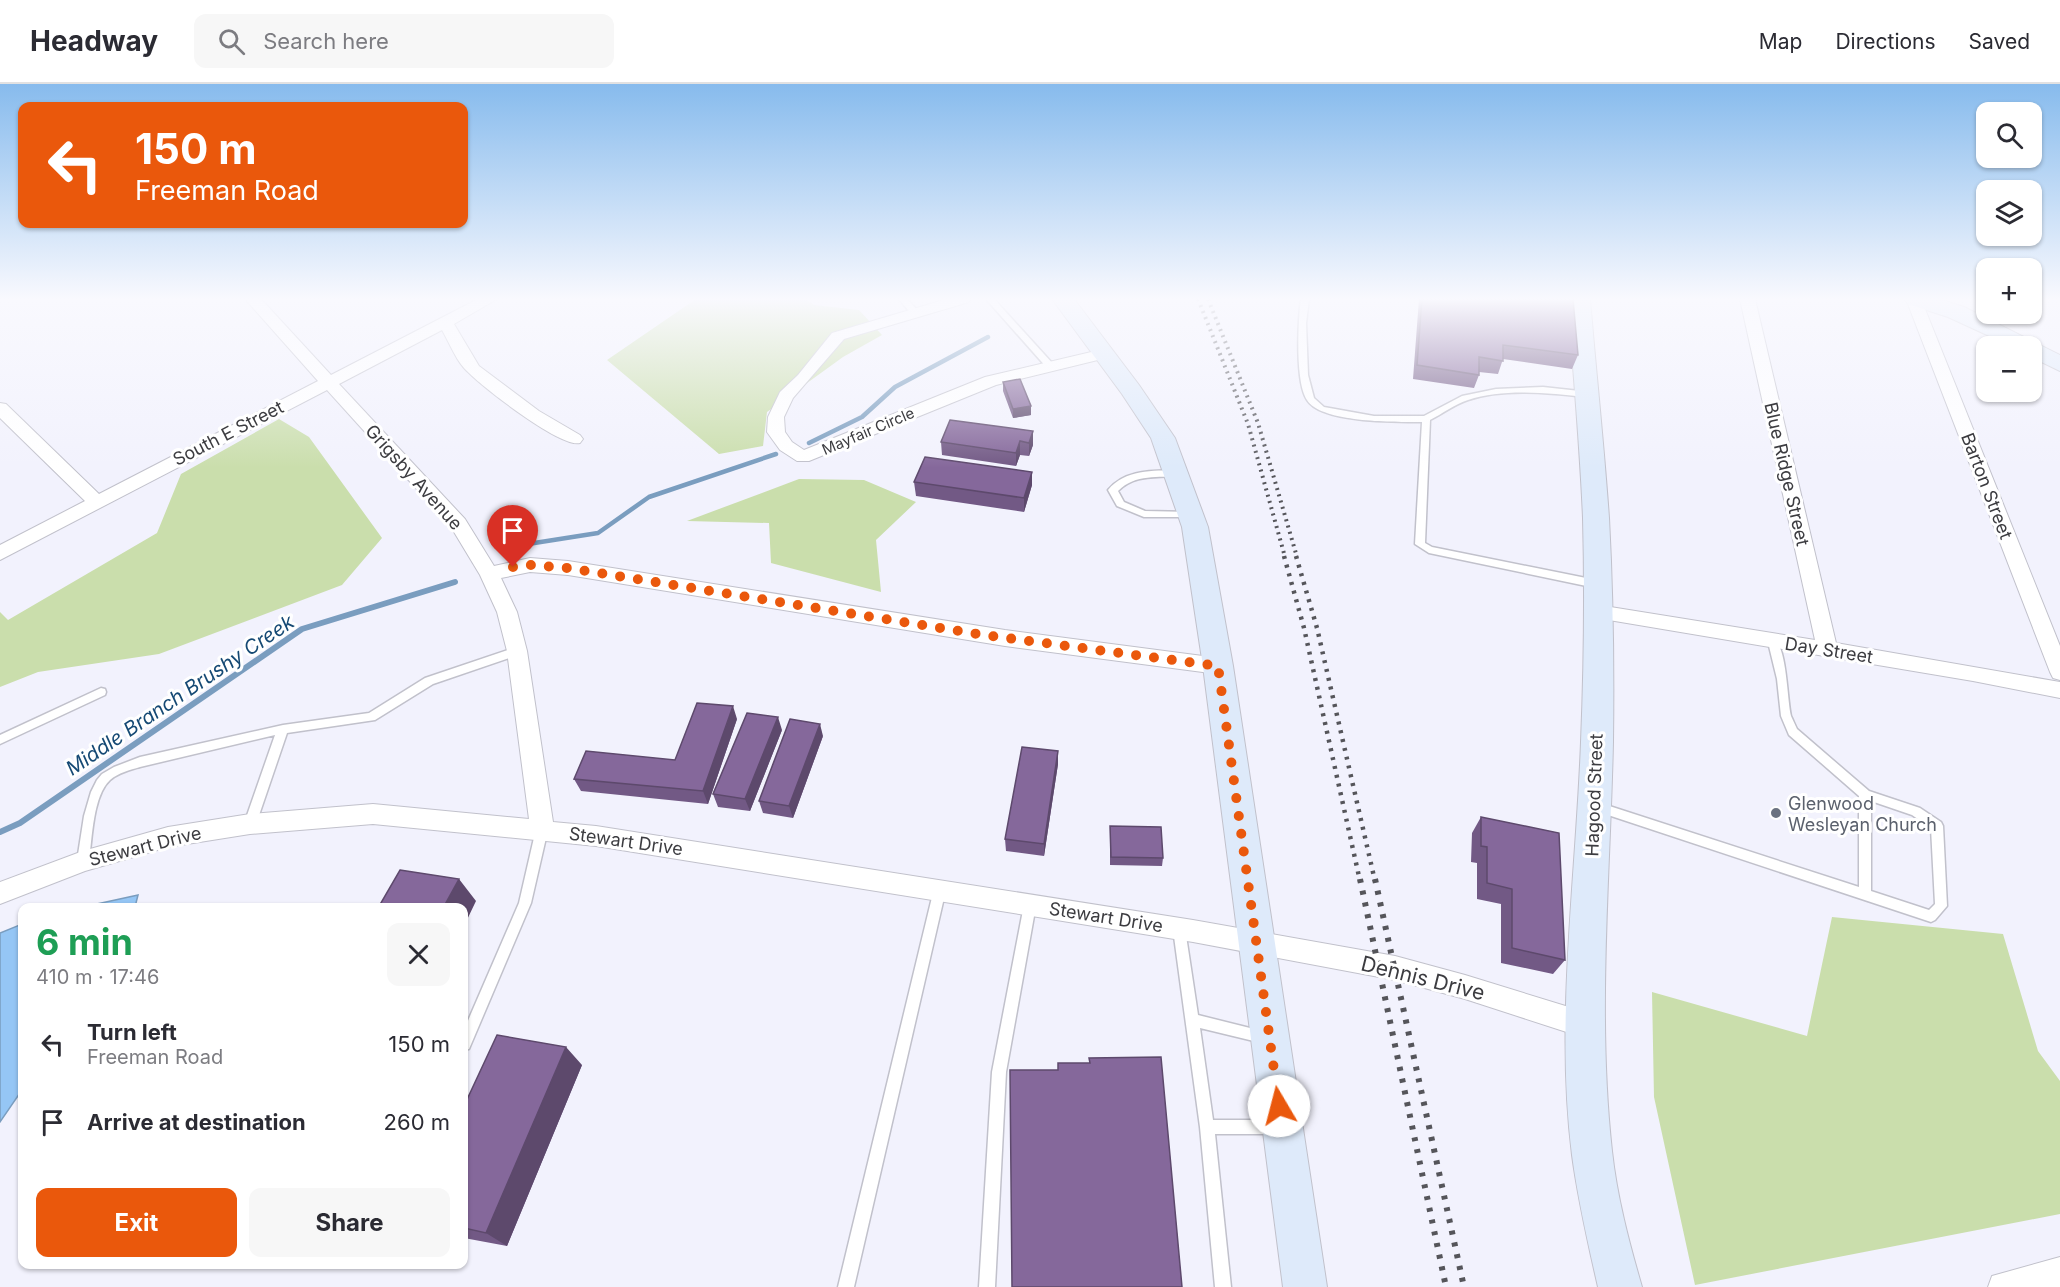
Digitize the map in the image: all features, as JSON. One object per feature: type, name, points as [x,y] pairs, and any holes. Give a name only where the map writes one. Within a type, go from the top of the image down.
[{"type":"street","name":"Grigsby Avenue","points":[[303,355],[458,523],[489,574],[507,612],[517,651],[542,829]]},
{"type":"street","name":"South E Street","points":[[0,553],[380,355]]},
{"type":"street","points":[[465,355],[473,369],[533,416],[574,438]]},
{"type":"street","name":"Mayfair Circle","points":[[823,355],[786,396],[776,417],[776,432],[786,446],[803,457],[991,381],[1099,355]]},
{"type":"street","points":[[1105,355],[1163,438],[1178,473],[1204,567],[1305,1287]]},
{"type":"street","name":"Hagood Street","points":[[1583,355],[1597,552],[1594,806],[1585,1026],[1591,1153],[1611,1260],[1620,1287]]},
{"type":"street","name":"Blue Ridge Street","points":[[1760,355],[1827,649]]},
{"type":"street","name":"Barton Street","points":[[1937,355],[2060,672]]},
{"type":"street","points":[[2044,355],[2060,364]]},
{"type":"street","points":[[0,408],[96,501]]},
{"type":"street","points":[[489,574],[530,565],[568,568],[1005,638],[1218,666]]},
{"type":"street","name":"Day Street","points":[[1597,598],[1773,642],[1827,649],[2060,690]]},
{"type":"street","name":"Stewart Drive","points":[[0,893],[83,861],[168,837],[250,824],[373,813],[542,829],[940,889],[1257,943]]},
{"type":"street","name":"Dennis Drive","points":[[1257,943],[1395,968],[1465,987],[1585,1026]]},
{"type":"street","points":[[2003,1287],[2060,1272]]},
{"type":"lane","points":[[1040,355],[1051,367]]},
{"type":"lane","points":[[1303,355],[1304,375],[1310,399],[1321,409],[1374,419],[1426,419],[1465,398],[1496,392],[1543,390],[1586,394]]},
{"type":"lane","points":[[1426,419],[1420,544],[1429,550],[1597,598]]},
{"type":"lane","points":[[1178,473],[1140,475],[1121,481],[1113,490],[1120,504],[1144,514],[1191,515]]},
{"type":"lane","points":[[1594,806],[1931,916],[1941,906],[1937,826],[1916,811],[1865,794],[1793,732],[1786,716],[1782,679],[1773,642]]},
{"type":"lane","points":[[83,861],[95,791],[104,778],[140,762],[284,729],[371,717],[429,681],[517,651]]},
{"type":"lane","points":[[0,740],[101,692]]},
{"type":"lane","points":[[250,824],[284,729]]},
{"type":"lane","points":[[1865,794],[1865,895]]},
{"type":"lane","points":[[468,1035],[525,903],[542,829]]},
{"type":"lane","points":[[846,1287],[940,889]]},
{"type":"lane","points":[[987,1287],[999,1072],[1030,905]]},
{"type":"lane","points":[[1179,929],[1207,1127],[1224,1287]]},
{"type":"lane","points":[[1192,1020],[1270,1039]]},
{"type":"lane","points":[[1207,1127],[1282,1128]]},
{"type":"green space","points":[[614,355],[846,355],[767,412],[763,446],[719,454],[607,360]]},
{"type":"green space","points":[[279,419],[309,437],[382,538],[342,585],[159,654],[38,672],[0,687],[0,612],[8,620],[157,533],[181,474]]},
{"type":"green space","points":[[799,479],[864,480],[916,502],[876,540],[881,592],[771,563],[769,523],[687,521]]},
{"type":"green space","points":[[1832,917],[2003,934],[2038,1051],[2060,1081],[2060,1214],[1695,1285],[1654,1097],[1652,992],[1807,1036]]},
{"type":"water","points":[[138,895],[136,903],[101,903]]},
{"type":"water","points":[[18,926],[18,1096],[0,1122],[0,933]]},
{"type":"building","points":[[1418,355],[1503,355],[1503,361],[1479,357],[1479,375],[1417,365]]},
{"type":"building","points":[[1020,379],[1031,406],[1013,409],[1003,382]]},
{"type":"building","points":[[950,420],[1033,431],[1029,443],[1020,441],[1016,453],[941,442]]},
{"type":"building","points":[[925,457],[1032,472],[1024,498],[914,482]]},
{"type":"building","points":[[697,703],[733,706],[703,791],[574,779],[586,751],[675,760]]},
{"type":"building","points":[[747,713],[778,717],[745,799],[713,794]]},
{"type":"building","points":[[790,719],[820,724],[789,806],[759,801]]},
{"type":"building","points":[[1022,747],[1058,751],[1044,844],[1005,839]]},
{"type":"building","points":[[1481,817],[1559,833],[1565,960],[1512,948],[1512,889],[1487,883],[1487,847],[1481,846]]},
{"type":"building","points":[[1110,826],[1161,827],[1163,858],[1111,857]]},
{"type":"building","points":[[400,870],[459,879],[446,903],[381,903]]},
{"type":"building","points":[[497,1035],[566,1047],[486,1233],[468,1229],[468,1097]]},
{"type":"building","points":[[1161,1057],[1182,1287],[1012,1287],[1010,1070],[1058,1070],[1058,1063],[1090,1063],[1089,1058]]},
{"type":"waterway","name":"Middle Branch Brushy Creek","points":[[809,443],[862,417],[895,387],[954,355]]},
{"type":"waterway","name":"Middle Branch Brushy Creek","points":[[528,544],[598,533],[649,497],[776,454]]},
{"type":"waterway","name":"Middle Branch Brushy Creek","points":[[0,832],[20,823],[302,629],[455,582]]},
{"type":"railway","points":[[1220,355],[1248,424],[1285,557]]},
{"type":"railway","points":[[1231,355],[1258,423],[1297,557]]},
{"type":"railway","points":[[1284,556],[1304,628],[1360,881]]},
{"type":"railway","points":[[1296,556],[1317,628],[1375,881]]},
{"type":"railway","points":[[1360,879],[1446,1287]]},
{"type":"railway","points":[[1375,879],[1464,1287]]},
{"type":"place","name":"Glenwood Wesleyan Church","points":[[1776,813]]},
{"type":"route","points":[[513,567],[530,565],[568,568],[856,616],[1154,659],[1218,666],[1279,1106]]}]
